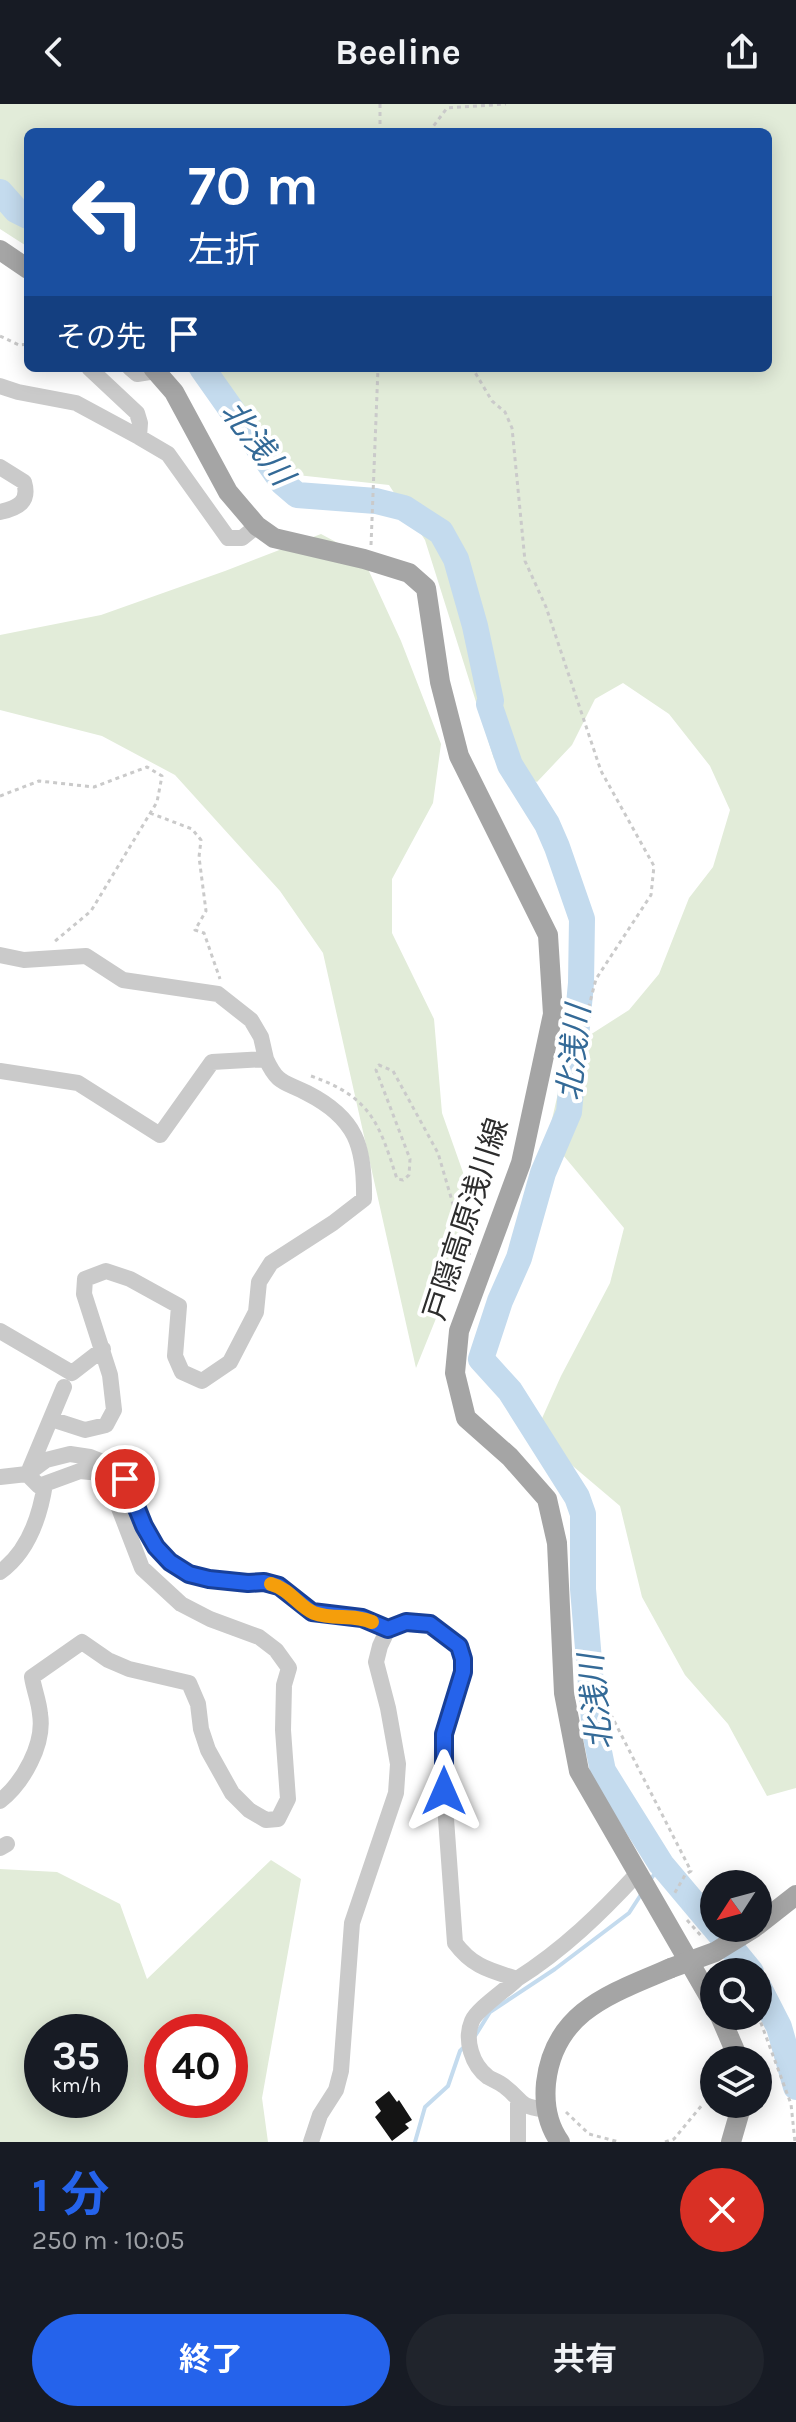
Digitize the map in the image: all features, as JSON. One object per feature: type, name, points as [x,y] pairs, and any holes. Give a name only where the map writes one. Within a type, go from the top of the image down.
[{"type":"main road","points":[[0,250],[24,266]]},
{"type":"main road","name":"戸隠高原浅川線","points":[[157,372],[174,392],[228,492],[257,526],[274,538],[409,573],[426,588],[440,682],[459,756],[548,935],[553,1014],[521,1163],[459,1331],[455,1373],[466,1418],[510,1457],[547,1499],[557,1543],[564,1693],[579,1771],[700,1980]]},
{"type":"main road","points":[[772,1915],[791,1900]]},
{"type":"main road","points":[[560,2142],[545,2110],[549,2061],[564,2032],[588,2006],[671,1968],[715,1952],[731,1942]]},
{"type":"main road","points":[[731,2142],[738,2118]]},
{"type":"street","points":[[93,372],[137,413],[139,437]]},
{"type":"street","points":[[0,386],[76,403],[168,454],[228,538],[242,538],[257,526]]},
{"type":"street","points":[[0,467],[24,482],[26,491],[23,502],[17,508],[0,512]]},
{"type":"street","points":[[0,955],[24,960],[86,956],[123,980],[215,993],[251,1020],[261,1037],[274,1076],[330,1105],[350,1125],[365,1168],[364,1199],[271,1263],[259,1282],[256,1312],[230,1362],[202,1381],[182,1372],[175,1356],[179,1306],[130,1279],[106,1271],[85,1279],[84,1294],[110,1375],[114,1410],[106,1425],[85,1430],[51,1419]]},
{"type":"street","points":[[0,1071],[78,1083],[160,1135],[212,1062],[266,1059]]},
{"type":"street","points":[[0,1331],[72,1373],[103,1349]]},
{"type":"street","points":[[27,1474],[64,1387]]},
{"type":"street","points":[[0,1477],[27,1474],[46,1460],[70,1454],[90,1457],[115,1467],[125,1479],[156,1547],[170,1562],[189,1574],[279,1586],[312,1612],[362,1618],[388,1629]]},
{"type":"street","points":[[0,1801],[22,1780],[34,1753],[41,1716],[32,1677],[82,1642],[108,1660],[129,1669],[189,1683],[198,1704],[208,1750],[232,1793],[249,1810],[266,1820],[278,1819],[288,1799],[283,1730],[284,1685],[289,1668],[276,1650],[259,1637],[210,1619],[181,1604],[142,1568],[112,1490],[100,1473],[80,1471],[39,1486],[27,1474]]},
{"type":"street","points":[[0,1572],[28,1542],[45,1484]]},
{"type":"street","points":[[311,2142],[320,2115],[336,2090],[341,2071],[352,1923],[396,1793],[398,1764],[376,1662],[388,1629],[406,1622],[430,1624],[459,1646],[463,1659],[463,1672],[444,1734],[444,1791],[455,1943],[465,1957],[480,1967],[517,1979]]},
{"type":"street","points":[[545,2110],[526,2107],[477,2066],[472,2056],[469,2033],[473,2018],[517,1979],[597,1918],[639,1877]]},
{"type":"street","points":[[518,2101],[518,2142]]},
{"type":"path","points":[[380,104],[380,128]]},
{"type":"path","points":[[432,128],[447,108],[506,104]]},
{"type":"path","points":[[0,336],[24,344]]},
{"type":"path","points":[[371,561],[378,372]]},
{"type":"path","points":[[475,372],[492,401],[505,412],[512,428],[525,561],[546,607],[601,771],[654,866],[651,895],[596,979],[584,1025],[553,1014]]},
{"type":"path","points":[[0,796],[39,781],[94,787],[147,767],[162,776],[157,802],[91,911],[50,945]]},
{"type":"path","points":[[150,813],[192,829],[201,840],[199,857],[206,911],[195,930],[204,933],[221,978],[215,993]]},
{"type":"path","points":[[300,1073],[337,1085],[363,1105],[383,1137],[397,1179],[403,1180],[409,1175],[410,1159],[376,1070],[379,1065],[393,1071],[438,1153],[467,1252],[482,1265]]},
{"type":"path","points":[[607,1707],[691,1871],[674,1892]]},
{"type":"path","points":[[682,1915],[700,1935]]},
{"type":"path","points":[[764,2030],[791,2104],[795,2142]]},
{"type":"path","points":[[545,2110],[559,2106],[589,2134],[619,2142]]},
{"type":"path","points":[[665,2142],[674,2139],[700,2107]]},
{"type":"green space","points":[[0,104],[796,104],[796,1788],[767,1796],[728,1724],[685,1675],[642,1597],[620,1506],[535,1434],[561,1376],[610,1283],[624,1228],[548,1137],[568,1049],[629,1010],[659,974],[689,898],[713,867],[730,810],[710,766],[669,714],[623,683],[595,699],[572,745],[537,782],[494,759],[425,540],[389,485],[297,475],[189,372],[772,372],[772,128],[24,128],[24,244],[0,229]]},
{"type":"green space","points":[[321,534],[362,556],[401,641],[441,744],[433,803],[392,879],[392,933],[434,1019],[442,1113],[471,1195],[460,1259],[416,1368],[323,953],[280,891],[175,775],[102,736],[0,710],[0,635],[101,615]]},
{"type":"green space","points":[[271,1860],[301,1879],[262,2098],[268,2142],[0,2142],[0,1869],[57,1872],[120,1904],[147,1979]]},
{"type":"building","points":[[389,2091],[412,2120],[405,2124],[409,2128],[392,2141],[375,2117],[381,2111],[375,2102]]},
{"type":"waterway","name":"北浅川","points":[[0,192],[16,210],[24,214]]},
{"type":"waterway","name":"北浅川","points":[[205,372],[283,483],[297,495],[376,501],[404,508],[441,532],[456,559],[475,626],[491,701],[489,704],[510,765],[547,824],[582,919],[581,983],[569,1112],[543,1173],[519,1258],[500,1301],[481,1359],[510,1391],[577,1497],[583,1514],[583,1589],[595,1732],[603,1771],[661,1864],[700,1910]]},
{"type":"waterway","points":[[649,1882],[661,1864]]},
{"type":"waterway","points":[[475,2036],[490,2012],[555,1969],[629,1913],[642,1893]]},
{"type":"waterway","name":"北浅川","points":[[726,1942],[740,1958]]},
{"type":"waterway","name":"北浅川","points":[[772,2013],[779,2027],[796,2087]]},
{"type":"waterway","points":[[415,2142],[425,2107],[448,2086],[463,2048]]},
{"type":"slow traffic","points":[[271,1584],[279,1586],[312,1612],[372,1622]]},
{"type":"route","points":[[125,1479],[156,1547],[170,1562],[189,1574],[209,1579],[264,1582],[279,1586],[312,1612],[362,1618],[388,1629],[417,1621],[430,1624],[450,1637],[459,1646],[463,1672],[444,1734],[444,1791]]}]
